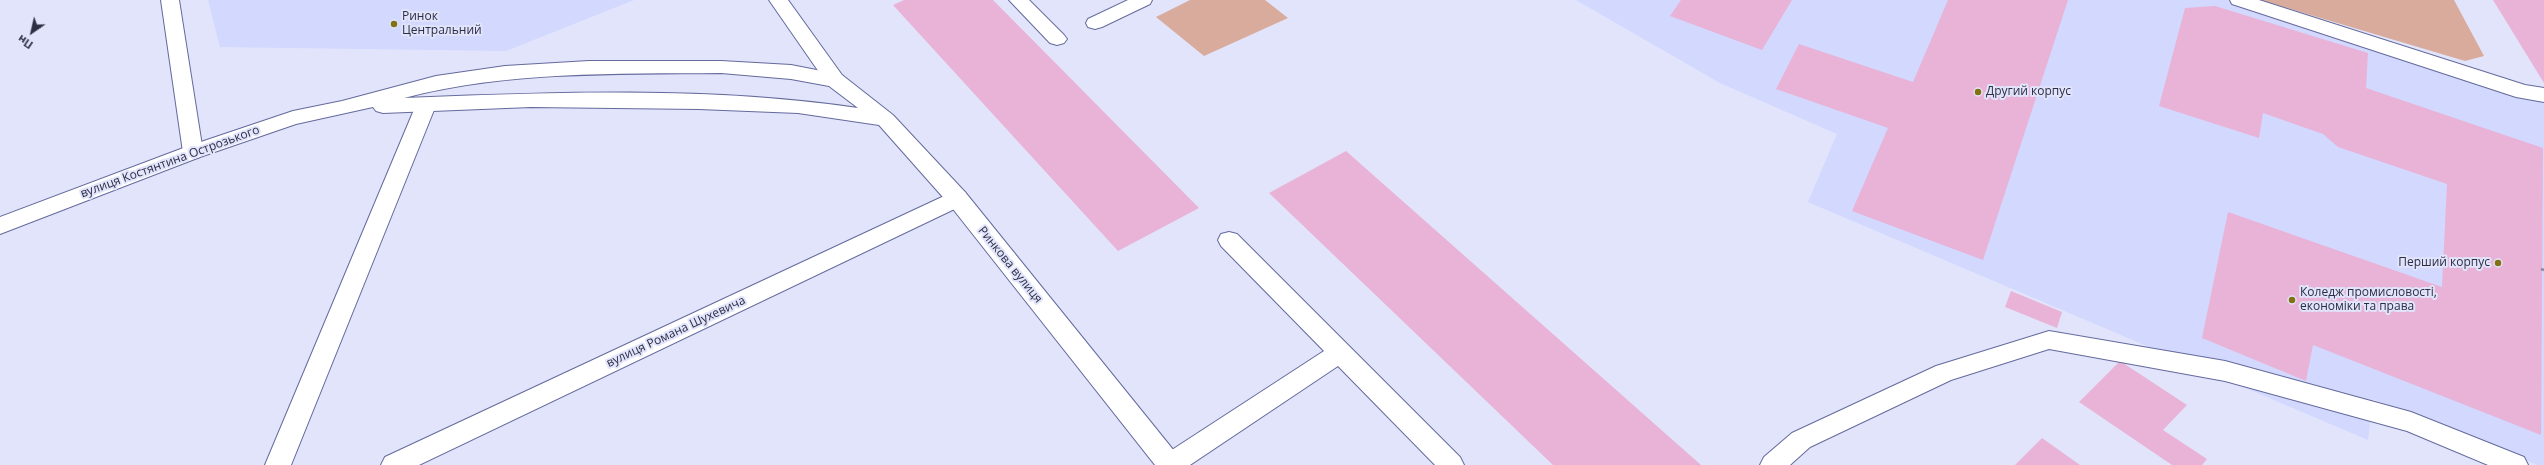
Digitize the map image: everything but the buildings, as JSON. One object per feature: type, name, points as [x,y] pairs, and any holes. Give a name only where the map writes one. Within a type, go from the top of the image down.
[{"type":"main road","points":[[170,0],[193,152]]},
{"type":"main road","points":[[778,0],[835,80]]},
{"type":"main road","points":[[1018,0],[1057,39]]},
{"type":"main road","points":[[1094,23],[1143,0]]},
{"type":"main road","points":[[2239,0],[2523,92],[2544,95]]},
{"type":"main road","points":[[342,108],[436,83],[505,73],[582,68],[721,67],[791,72],[835,80]]},
{"type":"main road","name":"Ринкова вулиця","points":[[835,80],[886,120],[957,198],[1170,465]]},
{"type":"main road","points":[[342,108],[531,100],[707,102],[798,106],[886,120]]},
{"type":"main road","points":[[278,465],[426,104]]},
{"type":"main road","name":"вулиця Костянтина Острозького","points":[[0,226],[193,152],[293,118],[342,108]]},
{"type":"main road","name":"вулиця Романа Шухевича","points":[[394,465],[957,198]]},
{"type":"main road","points":[[1229,240],[1451,465]]},
{"type":"main road","points":[[1773,465],[1801,440],[1944,373],[2049,340],[2240,375],[2411,422],[2515,465]]},
{"type":"main road","points":[[1170,465],[1339,353]]},
{"type":"shaded area","name":"Ринок Центральний","points":[[208,0],[634,0],[506,51],[220,47]]},
{"type":"shaded area","points":[[1190,0],[1265,0],[1288,18],[1204,56],[1156,17]]},
{"type":"shaded area","name":"Коледж промисловості, економіки та права","points":[[1576,0],[2232,0],[2544,99],[2544,465],[2538,465],[2373,399],[2368,440],[1808,202],[1837,134],[1720,83]]},
{"type":"shaded area","points":[[2260,0],[2454,0],[2484,56],[2465,61]]},
{"type":"place","name":"Ринок Центральний","points":[[394,24]]},
{"type":"place","name":"Другий корпус","points":[[1978,92]]},
{"type":"place","name":"Перший корпус","points":[[2498,263]]},
{"type":"place","name":"Коледж промисловості, економіки та права","points":[[2292,300]]}]
